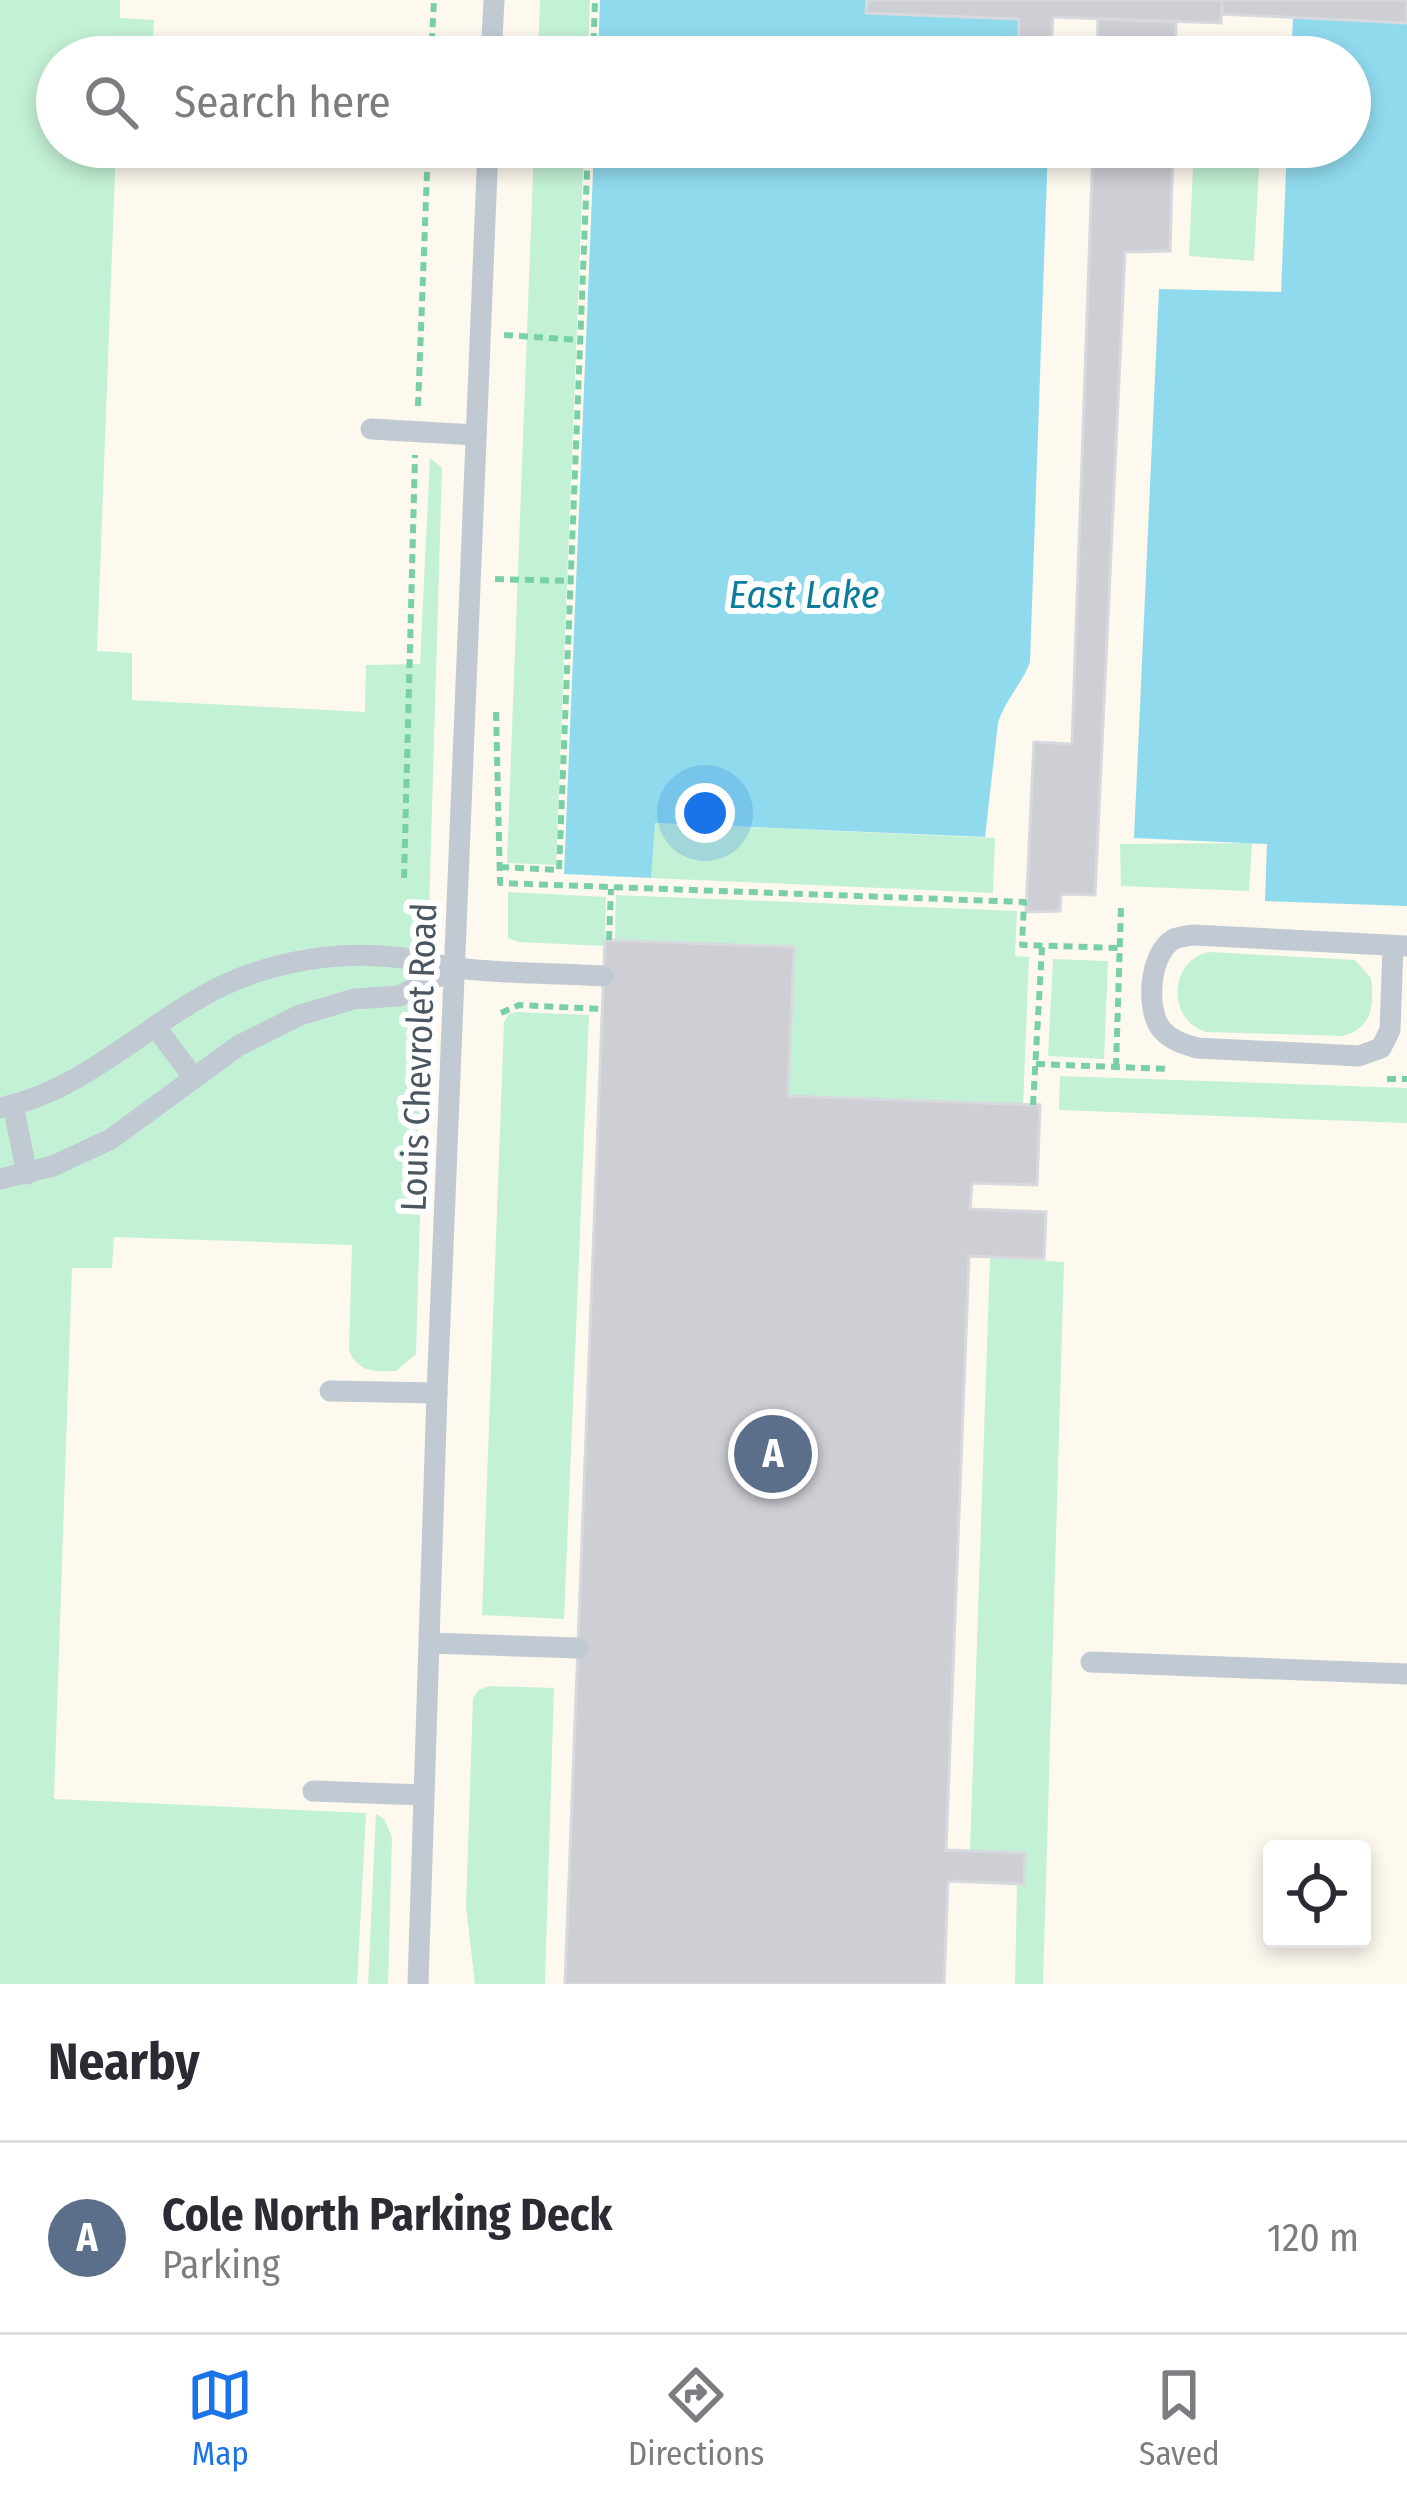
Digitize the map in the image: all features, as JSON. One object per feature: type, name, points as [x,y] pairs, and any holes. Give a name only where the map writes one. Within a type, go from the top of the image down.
[{"type":"lane","points":[[492,36],[494,0]]},
{"type":"lane","name":"Louis Chevrolet Road","points":[[422,1979],[423,1795],[437,1394],[487,168]]},
{"type":"lane","points":[[370,429],[476,435]]},
{"type":"lane","points":[[1193,935],[1400,946],[1390,1030],[1381,1048],[1359,1055],[1198,1048],[1177,1042],[1161,1029],[1153,1013],[1155,969],[1174,938],[1193,935]]},
{"type":"lane","points":[[27,1174],[6,1106],[98,1067],[222,986],[285,964],[343,956],[401,957],[455,968],[603,976]]},
{"type":"lane","points":[[0,1179],[27,1174],[111,1139],[238,1046],[300,1015],[354,1000],[399,996],[455,968]]},
{"type":"lane","points":[[155,1026],[193,1077]]},
{"type":"lane","points":[[330,1391],[437,1394]]},
{"type":"lane","points":[[430,1643],[578,1648]]},
{"type":"lane","points":[[1091,1662],[1407,1674]]},
{"type":"lane","points":[[313,1791],[423,1795]]},
{"type":"path","points":[[432,36],[434,0]]},
{"type":"path","points":[[593,36],[595,0]]},
{"type":"path","points":[[404,878],[427,168]]},
{"type":"path","points":[[500,867],[559,870],[587,168]]},
{"type":"path","points":[[502,335],[579,340]]},
{"type":"path","points":[[493,578],[569,581]]},
{"type":"path","points":[[500,883],[1024,902],[1022,945],[1119,948]]},
{"type":"path","points":[[609,940],[611,889]]},
{"type":"path","points":[[1116,1067],[1121,907]]},
{"type":"path","points":[[1034,1106],[1042,946]]},
{"type":"path","points":[[501,1013],[519,1005],[602,1009]]},
{"type":"shaded area","points":[[0,0],[1407,0],[1407,1984],[0,1984]]},
{"type":"green space","points":[[0,0],[120,0],[120,18],[154,20],[153,36],[36,36],[36,168],[115,168],[97,651],[132,653],[132,700],[365,712],[366,665],[420,664],[430,458],[442,468],[416,1354],[396,1371],[368,1369],[353,1358],[349,1351],[352,1245],[114,1237],[112,1268],[72,1268],[54,1799],[366,1813],[357,1984],[0,1984]]},
{"type":"green space","points":[[540,0],[590,0],[589,36],[539,36]]},
{"type":"green space","points":[[533,168],[583,168],[556,865],[507,863]]},
{"type":"green space","points":[[1193,168],[1259,168],[1254,261],[1189,256]]},
{"type":"green space","points":[[654,823],[995,838],[993,893],[651,878]]},
{"type":"green space","points":[[1252,843],[1249,891],[1121,886],[1120,844]]},
{"type":"green space","points":[[508,892],[606,897],[605,946],[508,938]]},
{"type":"green space","points":[[616,895],[1017,911],[1015,956],[1029,957],[1023,1105],[788,1096],[793,947],[615,940]]},
{"type":"green space","points":[[1209,952],[1355,960],[1371,978],[1369,1014],[1360,1027],[1343,1036],[1206,1032],[1184,1016],[1178,991],[1186,967]]},
{"type":"green space","points":[[1053,959],[1108,961],[1104,1059],[1048,1056]]},
{"type":"green space","points":[[517,1012],[589,1015],[564,1619],[482,1615],[504,1022]]},
{"type":"green space","points":[[1060,1076],[1407,1088],[1407,1123],[1059,1110]]},
{"type":"green space","points":[[990,1257],[1064,1262],[1043,1984],[1015,1984],[1017,1884],[1024,1883],[1025,1853],[970,1851]]},
{"type":"green space","points":[[490,1686],[554,1688],[545,1984],[475,1984],[466,1907],[473,1699],[478,1690]]},
{"type":"green space","points":[[376,1814],[384,1819],[392,1837],[388,1984],[368,1984]]},
{"type":"water","points":[[600,0],[867,0],[867,13],[1019,19],[1019,36],[599,36]]},
{"type":"water","points":[[1294,0],[1407,0],[1407,906],[1265,901],[1267,844],[1134,838],[1159,289],[1281,292],[1286,168],[1371,168],[1371,36],[1292,36]]},
{"type":"water","name":"East Lake","points":[[593,168],[1047,168],[1030,662],[998,723],[985,837],[655,823],[651,878],[564,874]]},
{"type":"building","points":[[867,0],[1222,0],[1221,23],[1053,17],[1052,36],[1019,36],[1019,19],[866,13]]},
{"type":"building","points":[[1222,0],[1407,0],[1407,23],[1222,14]]},
{"type":"building","points":[[1098,19],[1176,22],[1176,36],[1098,36]]},
{"type":"building","points":[[1092,168],[1172,168],[1170,251],[1125,252],[1095,895],[1061,894],[1060,911],[1026,912],[1034,742],[1072,744]]},
{"type":"building","points":[[605,940],[794,947],[788,1096],[1040,1105],[1037,1185],[972,1183],[970,1209],[1046,1212],[1044,1259],[969,1256],[946,1850],[1025,1853],[1024,1884],[948,1881],[944,1984],[565,1984]]},
{"type":"place","name":"Cole North Parking Deck","points":[[773,1454]]}]
